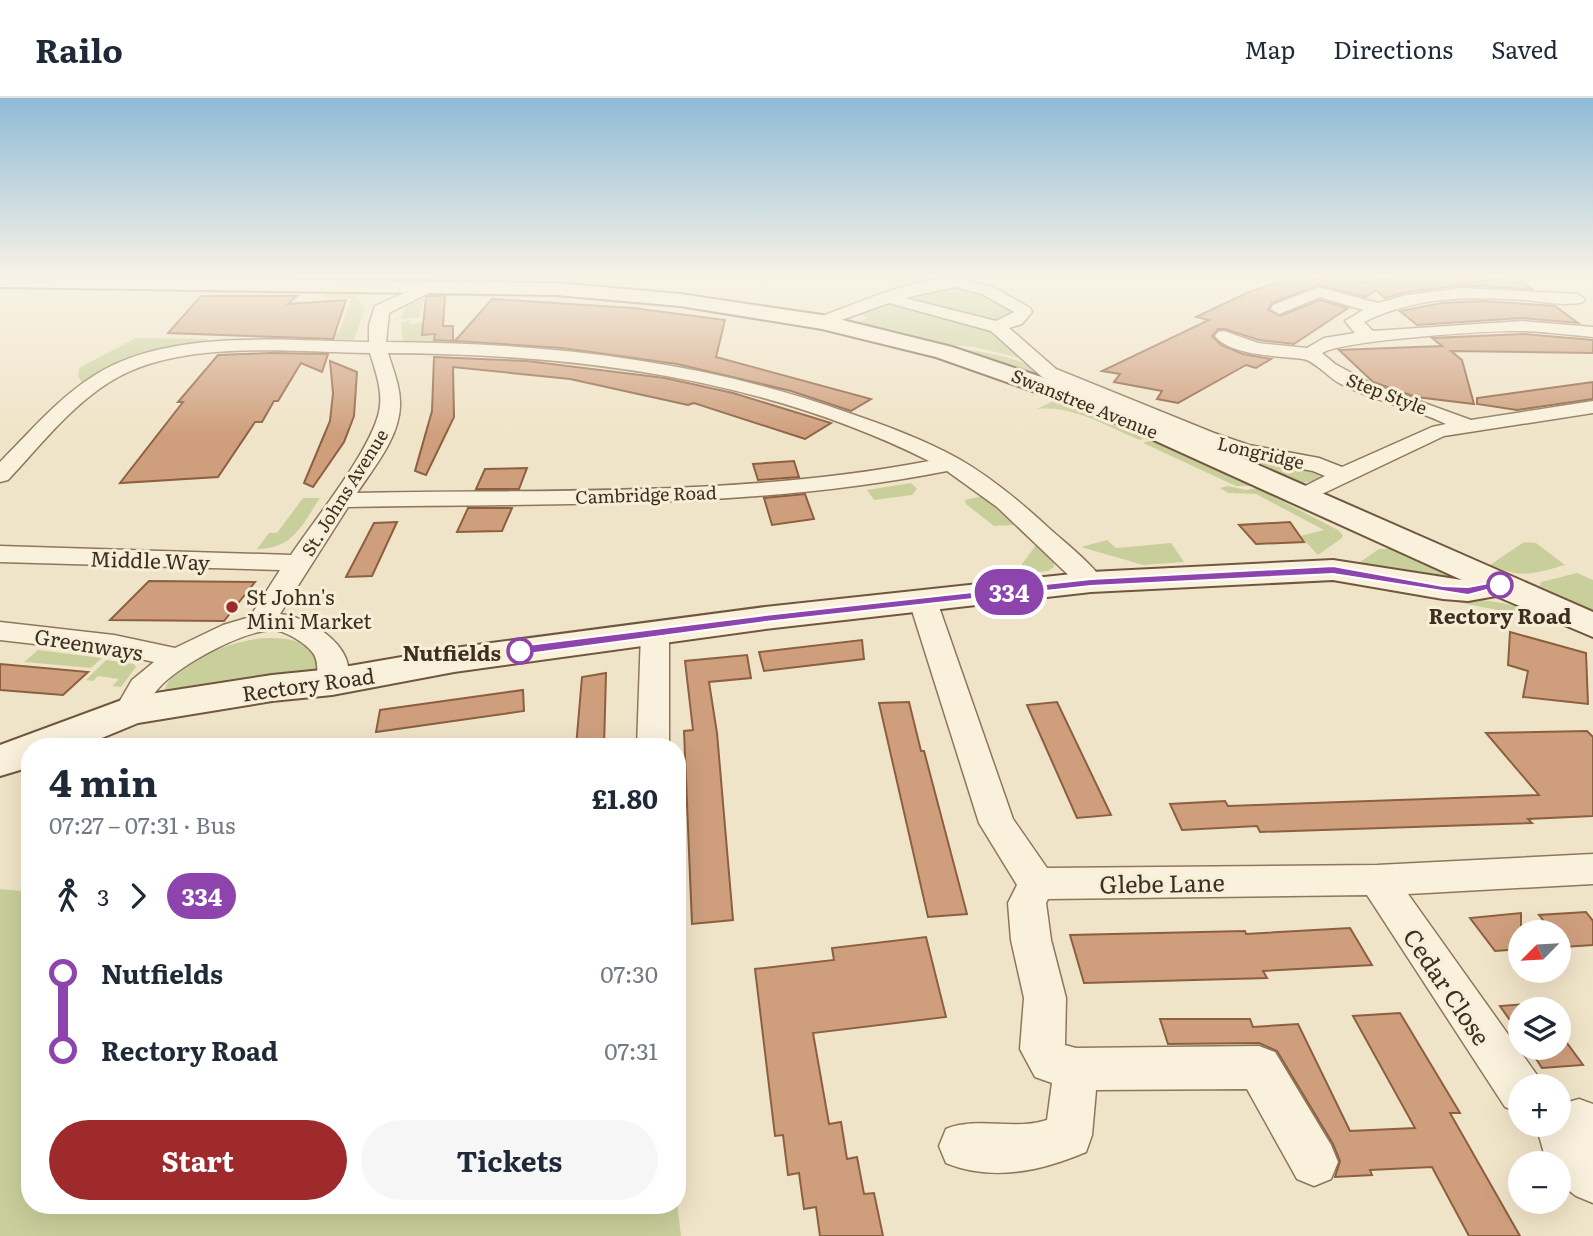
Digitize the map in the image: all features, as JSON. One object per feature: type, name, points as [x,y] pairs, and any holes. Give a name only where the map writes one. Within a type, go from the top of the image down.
[{"type":"street","name":"St. Johns Avenue","points":[[260,623],[370,456],[389,418],[389,388],[377,347],[375,329]]},
{"type":"street","name":"Swanstree Avenue","points":[[851,329],[943,352],[1101,407],[1593,626]]},
{"type":"street","name":"Longridge","points":[[999,329],[1049,373],[1206,438],[1245,451],[1319,465],[1343,475]]},
{"type":"street","points":[[1361,329],[1368,337]]},
{"type":"street","points":[[1224,336],[1281,353],[1312,354],[1317,348],[1330,342],[1479,329]]},
{"type":"street","points":[[1559,329],[1593,332]]},
{"type":"street","points":[[0,475],[85,391],[117,370],[181,352],[213,348],[377,347],[574,355],[691,374],[810,406],[899,439],[975,479],[1011,508],[1091,582]]},
{"type":"street","name":"Step Style","points":[[1312,354],[1348,380],[1447,415],[1465,425]]},
{"type":"street","name":"Longridge","points":[[1301,497],[1419,440],[1465,425],[1593,407]]},
{"type":"street","name":"Cambridge Road","points":[[340,500],[688,493],[783,488],[872,479],[951,464]]},
{"type":"street","points":[[1333,570],[1382,533]]},
{"type":"street","name":"Middle Way","points":[[0,554],[299,563]]},
{"type":"street","name":"Rectory Road","points":[[62,738],[130,711],[272,688],[332,682],[454,660],[655,633],[1091,582],[1333,570],[1443,589],[1468,591],[1500,585]]},
{"type":"street","points":[[923,601],[997,823],[1037,884],[1027,902],[1031,940],[1045,998],[1042,1049],[1051,1062],[1076,1069],[1259,1067],[1314,1162]]},
{"type":"street","points":[[130,711],[142,688],[177,659],[224,635],[260,623],[287,622],[320,642],[329,652],[334,670],[332,682]]},
{"type":"street","name":"Greenways","points":[[0,631],[114,644],[177,659]]},
{"type":"street","points":[[653,738],[652,661],[655,633]]},
{"type":"street","points":[[0,761],[21,754]]},
{"type":"street","name":"Glebe Lane","points":[[1037,884],[1377,880],[1593,869]]},
{"type":"street","name":"Cedar Close","points":[[1377,880],[1509,1074]]},
{"type":"street","points":[[963,1146],[1010,1150],[1045,1147],[1069,1135],[1076,1069]]},
{"type":"street","points":[[1572,1126],[1563,1150],[1574,1166],[1593,1179]]},
{"type":"green space","points":[[340,329],[358,329],[354,340],[316,339],[325,333],[339,332]]},
{"type":"green space","points":[[402,329],[422,329],[422,335],[472,339],[466,344],[403,342]]},
{"type":"green space","points":[[882,329],[995,329],[1024,359],[975,347],[948,345]]},
{"type":"green space","points":[[136,338],[208,339],[200,345],[98,375],[82,383],[78,376],[79,368]]},
{"type":"green space","points":[[949,348],[985,353],[1024,363],[1044,374],[1314,469],[1320,477],[1315,481],[1299,483]]},
{"type":"green space","points":[[1057,399],[1147,437],[1140,440],[1103,423],[1064,410],[1037,409]]},
{"type":"green space","points":[[1151,440],[1252,486],[1236,486],[1143,443]]},
{"type":"green space","points":[[911,483],[917,489],[912,495],[874,500],[867,490]]},
{"type":"green space","points":[[1228,486],[1246,490],[1257,488],[1338,530],[1343,535],[1342,538],[1318,555],[1300,536],[1324,530],[1256,494],[1228,493],[1220,488]]},
{"type":"green space","points":[[983,496],[1015,525],[994,526],[966,504],[965,500]]},
{"type":"green space","points":[[303,498],[320,498],[295,534],[280,545],[257,549],[269,533],[277,533]]},
{"type":"green space","points":[[1107,540],[1116,548],[1171,543],[1184,562],[1143,565],[1081,547]]},
{"type":"green space","points":[[1524,542],[1536,543],[1565,565],[1519,574],[1490,565]]},
{"type":"green space","points":[[1036,545],[1054,563],[1054,567],[1048,571],[1020,574],[1017,571]]},
{"type":"green space","points":[[1379,549],[1400,549],[1462,581],[1357,564]]},
{"type":"green space","points":[[1577,573],[1593,580],[1593,610],[1540,586],[1541,582]]},
{"type":"green space","points":[[1431,594],[1530,609],[1543,614],[1542,619],[1432,597]]},
{"type":"green space","points":[[264,638],[289,640],[303,645],[319,663],[316,670],[164,693],[178,671],[191,662],[222,648]]},
{"type":"green space","points":[[38,650],[102,658],[91,668],[24,662]]},
{"type":"green space","points":[[106,660],[134,664],[136,667],[121,687],[112,686],[119,679],[98,676],[93,681],[86,680]]},
{"type":"green space","points":[[0,889],[21,891],[21,1214],[678,1214],[681,1236],[0,1236]]},
{"type":"building","points":[[171,329],[336,329],[333,339],[168,333]]},
{"type":"building","points":[[423,329],[453,329],[453,341],[434,340],[435,334],[422,335]]},
{"type":"building","points":[[465,329],[723,329],[716,357],[871,399],[851,411],[791,391],[677,364],[562,348],[455,341]]},
{"type":"building","points":[[1190,329],[1218,329],[1212,336],[1221,345],[1243,354],[1271,359],[1256,368],[1246,365],[1178,403],[1157,399],[1162,391],[1114,382],[1120,374],[1102,371]]},
{"type":"building","points":[[1225,329],[1316,329],[1294,344],[1259,340]]},
{"type":"building","points":[[1524,334],[1593,340],[1593,353],[1451,351],[1462,360],[1474,404],[1416,397],[1373,382],[1339,350],[1442,346],[1432,338]]},
{"type":"building","points":[[328,354],[322,372],[301,363],[278,401],[274,401],[262,422],[255,422],[218,477],[120,483],[183,402],[178,402],[218,355]]},
{"type":"building","points":[[434,357],[527,361],[665,378],[733,393],[831,423],[805,439],[694,403],[688,405],[570,379],[453,367],[454,417],[426,475],[415,471],[432,411]]},
{"type":"building","points":[[330,361],[357,372],[354,416],[344,442],[313,487],[304,483],[330,421],[333,393]]},
{"type":"building","points":[[1593,382],[1593,399],[1517,410],[1477,404],[1477,398]]},
{"type":"building","points":[[794,461],[799,477],[758,480],[753,464]]},
{"type":"building","points":[[527,468],[519,489],[476,489],[485,469]]},
{"type":"building","points":[[805,494],[814,519],[772,525],[764,498]]},
{"type":"building","points":[[468,508],[512,508],[502,531],[457,532]]},
{"type":"building","points":[[397,522],[372,576],[346,577],[374,523]]},
{"type":"building","points":[[1290,522],[1304,542],[1256,544],[1239,525]]},
{"type":"building","points":[[149,581],[255,582],[224,621],[110,620]]},
{"type":"building","points":[[1510,632],[1586,653],[1588,704],[1523,697],[1528,671],[1508,665]]},
{"type":"building","points":[[862,640],[864,659],[764,671],[759,652]]},
{"type":"building","points":[[747,655],[751,678],[709,682],[717,733],[733,920],[692,924],[684,731],[693,730],[685,661]]},
{"type":"building","points":[[0,664],[88,672],[63,695],[0,690]]},
{"type":"building","points":[[606,673],[604,738],[577,738],[582,677]]},
{"type":"building","points":[[523,690],[524,711],[376,732],[380,710]]},
{"type":"building","points":[[909,702],[967,914],[928,917],[879,703]]},
{"type":"building","points":[[1057,702],[1111,815],[1077,818],[1027,705]]},
{"type":"building","points":[[1587,731],[1593,737],[1593,816],[1528,819],[1532,823],[1260,832],[1257,826],[1182,830],[1170,804],[1225,801],[1228,806],[1539,795],[1486,733]]},
{"type":"building","points":[[1586,912],[1593,921],[1593,945],[1572,946],[1572,920],[1543,920],[1539,915]]},
{"type":"building","points":[[1521,913],[1521,920],[1508,920],[1508,950],[1495,951],[1470,918]]},
{"type":"building","points":[[1350,928],[1372,965],[1263,971],[1267,978],[1084,983],[1070,935],[1245,931],[1246,934]]},
{"type":"building","points":[[926,937],[946,1017],[813,1033],[829,1124],[841,1122],[847,1159],[857,1157],[864,1194],[874,1193],[883,1236],[820,1236],[816,1207],[804,1209],[799,1173],[788,1175],[783,1135],[775,1136],[755,969],[834,960],[832,948]]},
{"type":"building","points":[[1508,1005],[1508,1017],[1500,1006]]},
{"type":"building","points":[[1400,1013],[1460,1113],[1450,1113],[1520,1236],[1469,1236],[1432,1167],[1370,1170],[1372,1175],[1335,1177],[1340,1161],[1333,1144],[1277,1051],[1259,1043],[1168,1044],[1160,1019],[1250,1019],[1253,1027],[1298,1024],[1350,1131],[1415,1128],[1353,1016]]},
{"type":"building","points":[[1571,1048],[1583,1065],[1542,1068],[1537,1060],[1571,1060]]},
{"type":"bus line","name":"334","points":[[520,651],[765,618],[1091,582],[1333,570],[1443,589],[1468,591],[1500,585]]},
{"type":"place","name":"Rectory Road","points":[[1500,585]]},
{"type":"place","name":"St John's Mini Market","points":[[232,607]]},
{"type":"place","name":"Nutfields","points":[[520,651]]}]
